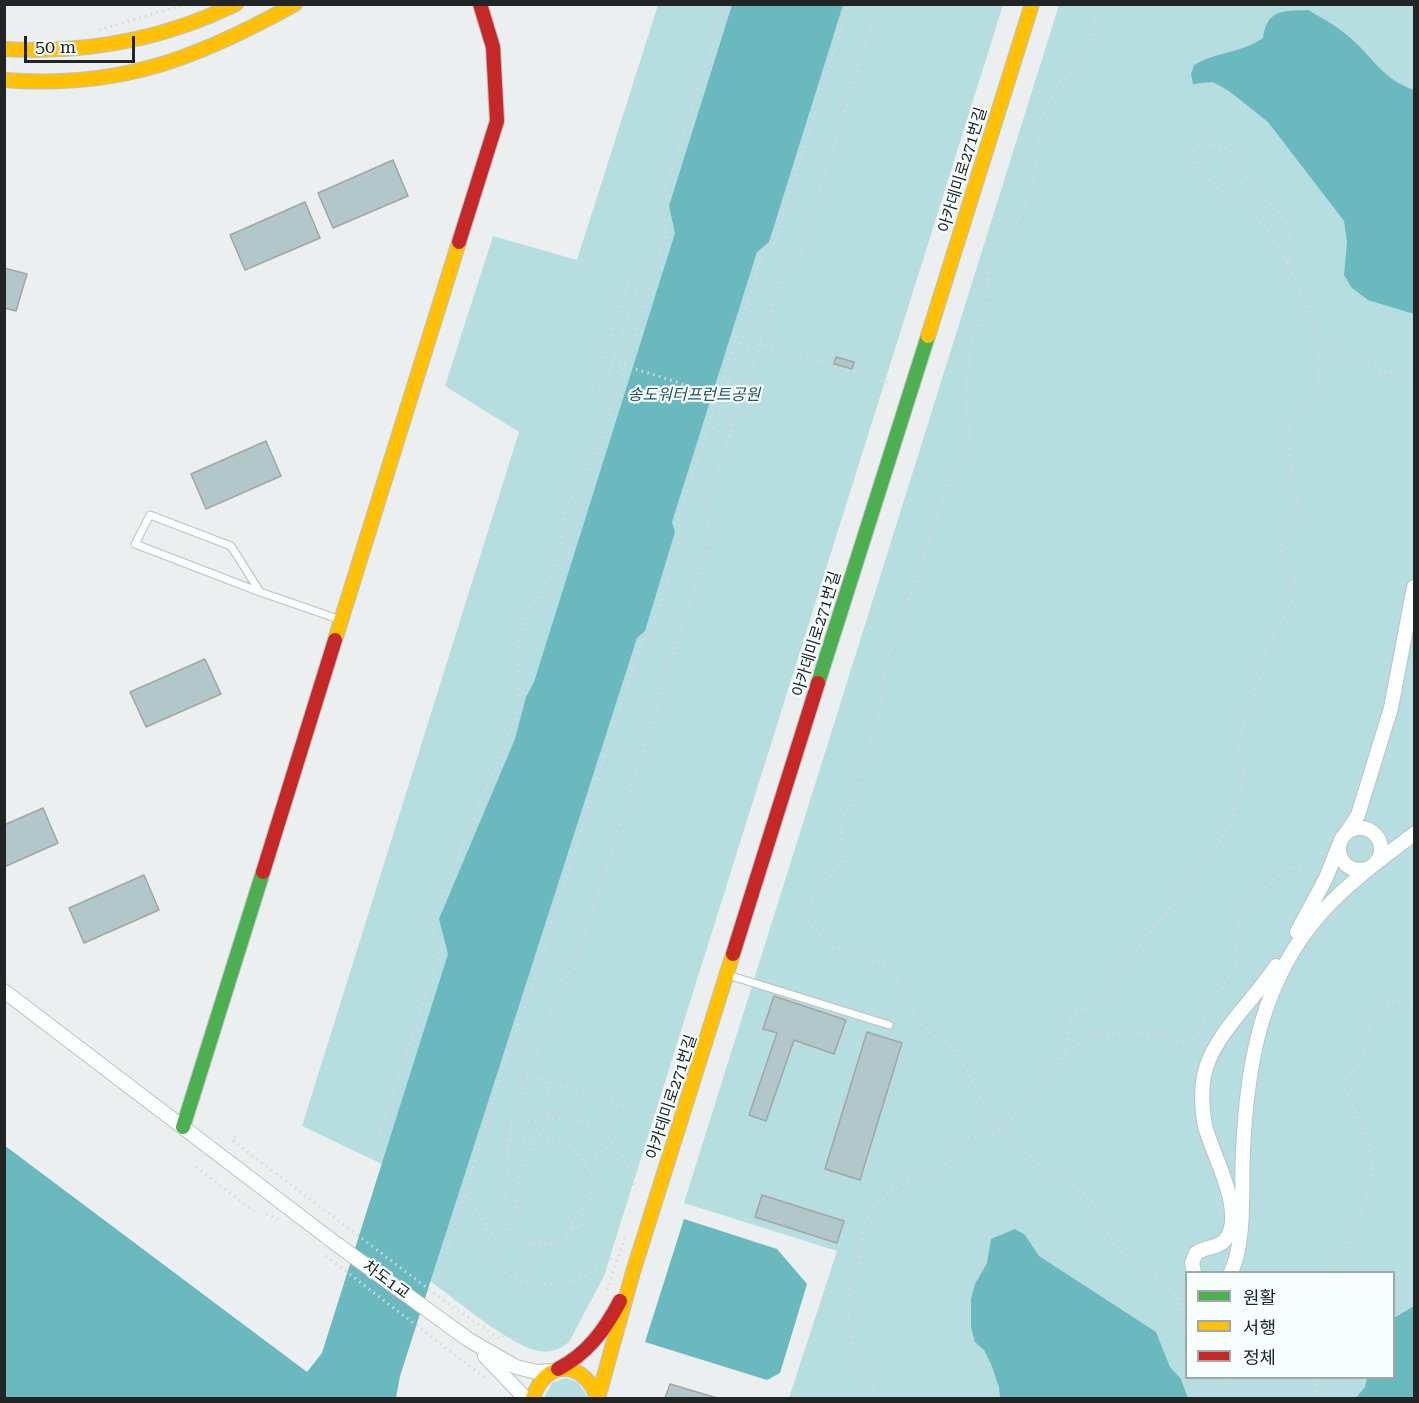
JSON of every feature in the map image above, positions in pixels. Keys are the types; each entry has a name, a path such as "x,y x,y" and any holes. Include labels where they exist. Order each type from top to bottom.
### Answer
{"street":[{"path":"4,49 81,50 121,44 159,35 201,21 236,4"},
{"path":"4,80 86,80 166,64 212,49 295,4"},
{"path":"183,1127 497,121 497,68 480,4"},
{"name":"아카데미로271번길","path":"633,1272 1032,4"},
{"path":"1194,1271 1192,1263 1196,1253 1222,1243 1229,1233 1231,1222 1226,1185 1208,1134 1202,1108 1207,1063 1219,1040 1259,990 1292,939 1326,878 1339,845 1358,815 1391,708 1414,587"},
{"path":"1358,815 1367,829 1381,842 1390,847 1403,843"},
{"path":"1347,832 1353,829 1367,829"},
{"path":"1231,1271 1238,1242 1250,1061 1266,1004 1284,967 1312,924 1334,900 1414,834"},
{"path":"1339,845 1341,859 1346,865 1360,871 1373,866 1381,856 1381,842"},
{"name":"차도1교","path":"4,992 335,1243 469,1340"},
{"path":"533,1398 538,1383 555,1370 574,1361 588,1349 611,1317 633,1272"},
{"path":"598,1398 633,1272"},
{"path":"469,1340 516,1367 537,1372 569,1368 582,1373 592,1383 598,1398"},
{"path":"469,1340 525,1398"}],"lane":[{"path":"260,592 231,546 150,515 135,544 260,592 341,620"},
{"path":"728,975 889,1025"}],"path":[{"path":"90,33 186,4"},
{"path":"372,1159 439,954 431,920 515,720 519,698 518,655 522,630 530,609 550,578 559,557 569,500 602,437 667,232 660,208 724,4"},
{"path":"440,1276 503,1066 528,999 641,642 651,634 682,533 678,521 750,291 761,258 773,247 849,4"},
{"path":"614,1256 603,1266 580,1279 557,1285 536,1285 507,1274 485,1256 476,1241 499,1209 507,1189 511,1127 563,979 574,971 711,534 705,513 784,268 800,254 878,4"},
{"path":"1097,4 1095,25 1080,68 1061,81 1039,122 1040,142 1033,180 1018,221 995,247 990,258 986,310 973,337 968,369 966,410 971,447 949,484 883,673 882,702 852,803 841,819 844,859 813,898 807,913 808,922 832,946 885,964 892,970 917,1020 929,1033 951,1047 962,1062 999,1131 1049,1173 1079,1189 1095,1203 1113,1244 1175,1294 1185,1322"},
{"path":"876,1398 875,1389 858,1362 847,1331 852,1277 860,1270 862,1260 863,1226 873,1208 891,1190 941,1169 966,1139 999,1131 1038,1094 1065,1052 1071,1017 1075,1012 1095,1006 1110,990 1118,973 1190,883 1231,824 1245,771 1237,744 1264,668 1264,654 1292,600 1294,578 1281,555 1284,536 1299,514 1287,432 1296,412 1318,391 1320,345 1288,264 1261,223 1238,201 1198,173 1192,159 1196,147 1203,143 1228,149 1251,183 1282,214 1291,240 1288,264"},
{"path":"592,390 602,394 638,288 627,285 598,373"},
{"path":"731,435 714,430 747,324 755,326 732,399 741,402"},
{"path":"760,343 889,383"},
{"path":"1320,345 1382,371 1414,377"},
{"path":"613,362 724,397"},
{"path":"1065,1052 1087,1041 1130,1030 1187,1043 1200,1034 1207,1005 1221,990 1235,968 1239,921 1257,893 1285,869 1324,867"},
{"path":"1340,1271 1345,1247 1365,1199 1372,1169 1369,1151 1343,1083 1345,1077 1357,1066 1369,1023 1380,1007 1399,1001 1414,1003"},
{"path":"503,1066 660,1118"},
{"path":"500,1240 515,1212 523,1164 540,1138 547,1119 550,1098 546,1080"},
{"path":"511,1127 547,1119 572,1119 589,1124 615,1145 624,1156 636,1190"},
{"path":"235,1137 232,1140 443,1300 501,1339 503,1336"},
{"path":"465,1194 487,1228 500,1240 514,1248 537,1242 556,1246 563,1244 571,1226 589,1202 592,1191 591,1178 584,1160 570,1146 560,1141 540,1138 516,1140 509,1137"},
{"path":"584,1160 615,1145"},
{"path":"196,1167 254,1211"},
{"path":"571,1226 578,1228 584,1224 586,1220 581,1212"},
{"path":"266,1214 285,1225"},
{"path":"529,1245 537,1252 544,1243"},
{"path":"322,1252 491,1383"},
{"path":"1229,1379 1236,1398"},
{"path":"1316,1379 1316,1398"}],"green space":[{"name":"송도워터프런트공원","path":"658,5 1003,5 604,1276 569,1342 552,1351 539,1351 514,1341 430,1281 400,1376 322,1353 382,1164 302,1126 519,432 445,386 493,236 577,260"},
{"path":"1059,5 1414,5 1414,1398 789,1398 837,1251 684,1203"},
{"path":"565,1378 578,1382 588,1398 544,1398 552,1383"}],"water":[{"path":"732,5 843,5 769,242 757,252 672,522 675,532 645,631 637,638 400,1376 396,1398 5,1398 4,1145 307,1372 322,1353 448,954 439,919 515,739 526,697 534,682 675,233 669,206"},
{"path":"1308,10 1347,35 1385,73 1414,90 1414,314 1368,300 1352,288 1344,275 1347,242 1344,221 1268,122 1229,91 1213,82 1193,84 1191,74 1194,65 1255,43 1263,38 1268,22 1278,14"},
{"path":"684,1219 777,1249 807,1284 780,1373 767,1380 645,1342"},
{"path":"1015,1229 1025,1235 1039,1256 1156,1332 1170,1367 1181,1379 1188,1398 1000,1398 999,1387 991,1364 984,1350 975,1342 971,1327 971,1299 975,1284 987,1263 991,1239"},
{"path":"1414,1306 1414,1398 1356,1398 1365,1387 1367,1379 1395,1379 1395,1317"}],"building":[{"path":"393,160 408,196 333,228 318,193"},
{"path":"305,202 320,238 245,270 230,235"},
{"path":"4,268 27,274 16,311 4,308"},
{"path":"836,357 854,362 852,369 834,364"},
{"path":"266,441 281,476 206,509 191,474"},
{"path":"205,659 221,694 146,727 130,692"},
{"path":"43,808 58,843 4,867 4,825"},
{"path":"144,875 159,910 84,943 69,908"},
{"path":"774,996 846,1020 834,1054 794,1040 766,1121 749,1115 777,1033 763,1029"},
{"path":"867,1032 902,1043 860,1180 825,1169"},
{"path":"762,1195 844,1221 837,1243 755,1217"},
{"path":"670,1384 717,1398 665,1398"}],"traffic: fast":[{"path":"818,683 928,336"},
{"path":"183,1127 263,872"}],"traffic: slow":[{"path":"4,49 64,49 123,42 180,27 236,4"},
{"path":"4,80 45,82 84,80 156,66 190,55 224,40 295,4"},
{"path":"928,336 1032,4"},
{"path":"335,640 459,242"},
{"path":"598,1398 633,1272 733,954"},
{"path":"533,1398 546,1376 565,1369 584,1376 597,1398"}],"traffic: jam":[{"path":"459,242 497,121 493,47 480,4"},
{"path":"263,872 335,640"},
{"path":"733,954 818,683"},
{"path":"558,1369 586,1349 608,1322 620,1301"}]}
